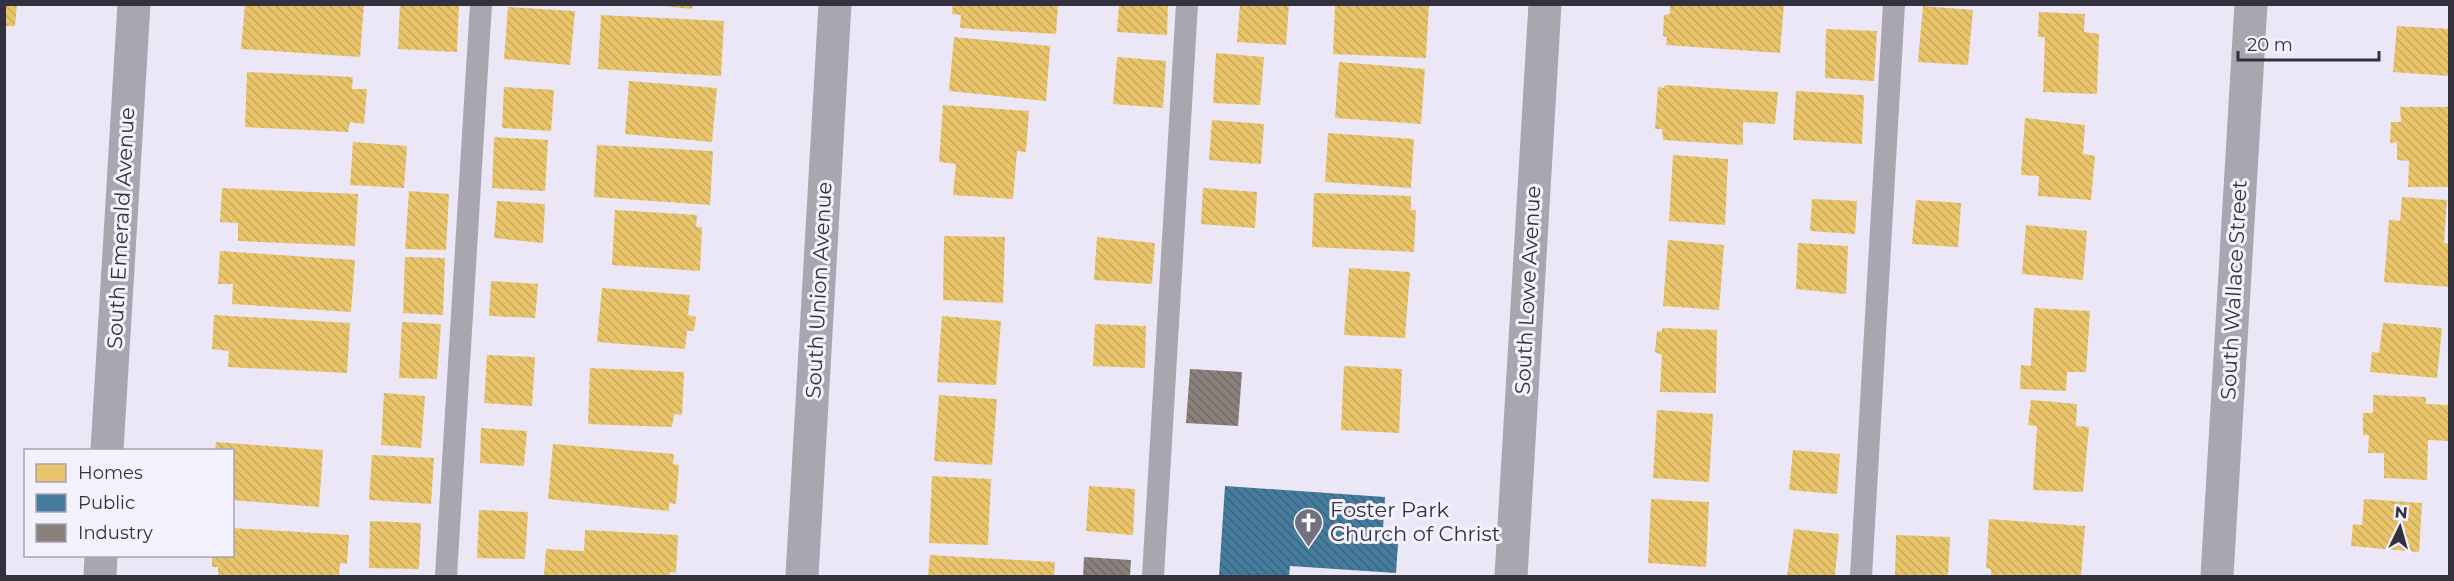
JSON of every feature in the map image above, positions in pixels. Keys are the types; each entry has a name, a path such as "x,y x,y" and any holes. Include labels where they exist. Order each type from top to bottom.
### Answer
{"street":[{"name":"South Emerald Avenue","path":"107,449 134,4"},
{"name":"South Union Avenue","path":"802,576 835,4"},
{"name":"South Lowe Avenue","path":"1511,576 1545,4"},
{"name":"South Wallace Street","path":"2217,576 2251,4"},
{"path":"100,576 101,557"}],"lane":[{"path":"446,576 481,4"},
{"path":"1153,576 1187,4"},
{"path":"1861,576 1894,4"}],"building: Homes":[{"path":"4,4 17,4 15,26 4,26"},
{"path":"245,4 364,4 360,57 241,49"},
{"path":"400,4 459,4 457,52 398,49"},
{"path":"643,4 693,4 692,9"},
{"path":"953,4 1058,4 1056,34 960,28 961,15 952,14"},
{"path":"1119,4 1168,4 1167,35 1117,32"},
{"path":"1240,4 1289,4 1286,45 1237,42"},
{"path":"1335,4 1429,4 1426,58 1333,54"},
{"path":"1670,4 1784,4 1780,53 1666,45 1667,37 1663,36 1664,15 1670,14"},
{"path":"1923,6 1973,10 1968,65 1918,62"},
{"path":"508,7 575,11 570,65 504,59"},
{"path":"2039,12 2085,14 2084,32 2099,34 2097,94 2043,92 2045,37 2038,37"},
{"path":"601,15 724,21 721,76 598,69"},
{"path":"2397,26 2450,29 2450,76 2393,72"},
{"path":"1826,29 1877,31 1874,81 1825,78"},
{"path":"954,37 1050,46 1046,101 949,91"},
{"path":"1216,53 1264,57 1260,105 1213,103"},
{"path":"1117,57 1166,61 1163,108 1113,104"},
{"path":"1339,62 1425,69 1421,124 1335,118"},
{"path":"247,72 353,77 352,89 367,89 364,124 350,122 348,132 245,127"},
{"path":"629,81 717,88 712,142 625,134"},
{"path":"1665,85 1778,92 1775,124 1743,122 1743,145 1663,140 1662,129 1655,129 1658,87 1664,88"},
{"path":"504,87 554,90 551,131 502,128"},
{"path":"1796,91 1864,95 1862,144 1793,140"},
{"path":"943,105 1029,111 1026,152 1017,151 1013,199 953,195 956,164 939,162"},
{"path":"2400,107 2450,107 2450,187 2408,187 2409,161 2397,160 2397,142 2390,143 2391,122 2401,122"},
{"path":"2025,118 2085,125 2083,154 2095,156 2091,200 2038,196 2039,176 2021,175"},
{"path":"1212,120 1264,124 1261,164 1209,160"},
{"path":"1328,133 1414,139 1411,188 1325,182"},
{"path":"494,137 548,140 545,191 492,188"},
{"path":"353,142 407,146 404,188 350,185"},
{"path":"597,145 713,151 710,205 594,197"},
{"path":"1673,155 1728,159 1725,225 1669,221"},
{"path":"222,188 358,194 355,246 238,241 238,223 220,222"},
{"path":"1203,188 1257,192 1255,228 1201,224"},
{"path":"409,191 449,194 446,250 405,249"},
{"path":"1314,193 1411,196 1411,210 1416,210 1414,252 1312,247"},
{"path":"2402,197 2447,200 2444,243 2450,244 2450,287 2384,282 2389,220 2400,221"},
{"path":"1812,199 1857,201 1855,234 1810,231"},
{"path":"1916,200 1961,203 1958,247 1912,244"},
{"path":"497,201 545,204 543,243 494,238"},
{"path":"615,210 697,215 696,227 702,227 700,271 612,265"},
{"path":"2026,225 2087,231 2083,280 2022,274"},
{"path":"944,236 1005,237 1003,303 943,300"},
{"path":"1097,237 1155,243 1152,284 1094,280"},
{"path":"1668,240 1724,245 1719,310 1663,306"},
{"path":"1798,243 1848,246 1846,294 1796,289"},
{"path":"220,251 355,260 351,312 232,304 233,284 218,284"},
{"path":"405,257 445,258 443,315 403,313"},
{"path":"1349,268 1410,272 1405,338 1344,335"},
{"path":"491,281 538,284 535,318 489,316"},
{"path":"602,288 690,295 688,315 696,317 694,331 687,331 685,349 597,342"},
{"path":"2034,308 2090,311 2086,372 2067,372 2066,391 2020,389 2021,365 2031,366"},
{"path":"214,315 350,323 347,373 228,367 229,351 212,349"},
{"path":"942,316 1001,321 996,385 937,382"},
{"path":"402,322 441,324 437,379 399,378"},
{"path":"2383,323 2442,328 2437,378 2370,372 2372,352 2379,353"},
{"path":"1095,324 1146,326 1145,368 1093,366"},
{"path":"1662,328 1717,330 1716,393 1660,392 1662,355 1655,352 1657,331 1662,332"},
{"path":"487,355 535,357 532,406 484,403"},
{"path":"1344,366 1402,369 1399,433 1341,430"},
{"path":"590,368 684,372 682,415 674,414 672,427 588,424"},
{"path":"384,393 425,396 421,448 381,445"},
{"path":"939,395 997,399 992,465 934,461"},
{"path":"2373,395 2426,397 2426,404 2450,405 2449,441 2428,440 2427,480 2384,478 2384,453 2368,453 2369,435 2363,435 2363,413 2373,413"},
{"path":"2031,400 2077,404 2076,426 2089,427 2083,492 2033,490 2037,426 2028,425"},
{"path":"1657,410 1713,414 1709,482 1653,478"},
{"path":"481,428 527,431 524,466 480,463"},
{"path":"216,442 323,450 319,507 234,500 234,449 215,449"},
{"path":"553,444 674,454 673,464 679,465 676,504 669,503 669,511 548,499"},
{"path":"1793,450 1840,454 1837,494 1789,490"},
{"path":"372,455 434,458 431,504 369,500"},
{"path":"932,476 991,479 988,545 929,543"},
{"path":"1089,486 1135,489 1133,535 1086,531"},
{"path":"1651,499 1709,502 1706,567 1648,563"},
{"path":"2364,499 2422,503 2419,552 2351,546 2353,524 2362,525"},
{"path":"479,510 528,512 525,559 477,558"},
{"path":"1989,519 2085,526 2081,576 1991,576 1991,569 1986,568"},
{"path":"370,521 421,523 419,569 369,568"},
{"path":"234,528 349,535 347,564 340,563 339,576 218,576 218,567 212,567 212,557 234,557"},
{"path":"1794,529 1839,534 1835,576 1787,576"},
{"path":"585,530 678,535 676,573 670,572 670,576 544,576 546,549 584,551"},
{"path":"1896,535 1950,537 1948,576 1895,576"},
{"path":"930,555 1055,562 1054,576 928,576"}],"building: Public":[{"name":"Foster Park Church of Christ","path":"1225,486 1385,497 1383,529 1399,530 1396,573 1290,566 1289,576 1219,576"}],"building: Industry":[{"path":"1190,369 1242,372 1238,426 1186,423"},
{"path":"1084,557 1131,560 1130,576 1083,576"}],"place":[{"name":"Foster Park Church of Christ","path":"1309,548"}]}
